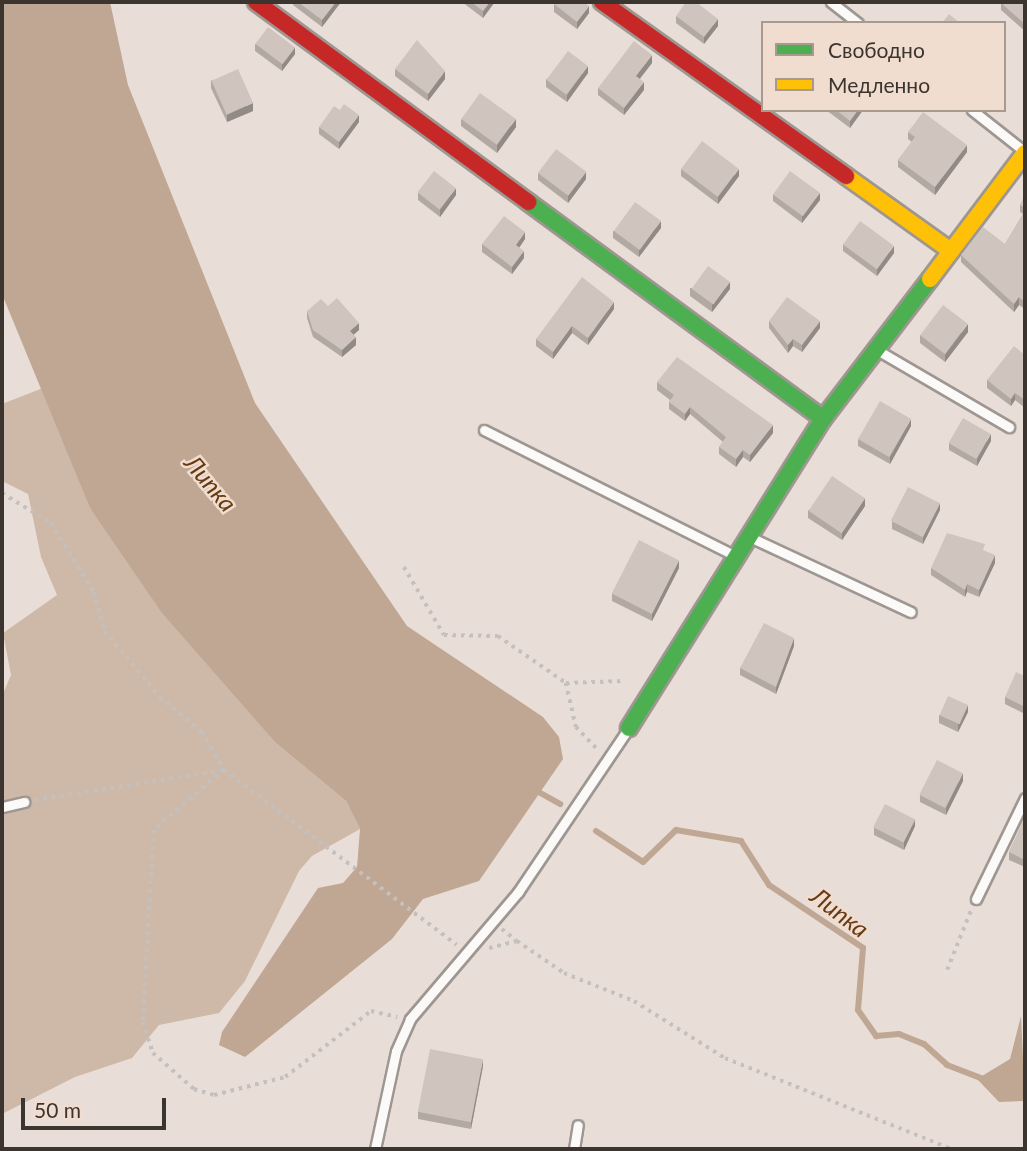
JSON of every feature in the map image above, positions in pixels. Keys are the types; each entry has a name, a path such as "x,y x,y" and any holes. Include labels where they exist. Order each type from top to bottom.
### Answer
{"street":[{"path":"256,2 823,419"},
{"path":"602,2 951,251"},
{"path":"629,728 823,419 1025,153"}],"lane":[{"path":"831,2 855,21"},
{"path":"974,112 1025,153"},
{"path":"876,349 1009,426"},
{"path":"484,430 738,557"},
{"path":"751,537 911,612"},
{"path":"375,1149 396,1051 410,1020 467,953 629,728"},
{"path":"976,899 1025,799"},
{"path":"2,807 24,802"},
{"path":"574,1149 578,1125"}],"path":[{"path":"2,493 51,523 94,593 105,631 160,697 202,732 224,770 467,953 517,941 565,972 634,1000 725,1058 951,1149"},
{"path":"404,567 444,635 498,636 566,683 623,681"},
{"path":"566,683 576,727 607,760"},
{"path":"24,802 224,770"},
{"path":"224,770 154,830 143,1022 153,1053 194,1089 214,1096 285,1077 371,1011 410,1020"},
{"path":"947,970 976,899"}],"shaded area":[{"path":"43,388 90,508 276,743 346,801 360,829 312,856 299,871 245,981 219,1013 159,1025 132,1058 75,1077 2,1114 2,696 11,675 3,633 57,595 41,557 28,494 2,481 2,404"}],"water":[{"path":"2,2 110,2 128,85 255,403 407,626 543,717 559,737 563,759 479,881 423,899 392,939 245,1057 219,1045 222,1032 318,888 343,883 357,867 360,829 346,801 276,743 162,613 90,508 2,294"},
{"path":"1021,1016 1025,1101 999,1102 977,1079 1010,1059"}],"building":[{"path":"298,2 336,2 322,20"},
{"path":"471,2 490,2 483,11"},
{"path":"584,2 589,6 577,22 554,4"},
{"path":"686,2 696,2 718,19 704,37 676,16"},
{"path":"1025,2 1025,24 1001,3"},
{"path":"949,14 958,21 944,21"},
{"path":"268,27 295,47 283,64 255,44"},
{"path":"417,40 445,71 428,94 395,69"},
{"path":"634,41 652,55 636,76 644,82 624,108 598,88"},
{"path":"568,51 588,66 566,95 546,80"},
{"path":"238,69 253,103 227,115 212,81"},
{"path":"480,93 516,119 497,145 461,119"},
{"path":"344,104 359,115 339,142 319,127 334,106 340,110"},
{"path":"839,112 857,112 850,121"},
{"path":"923,112 967,145 935,187 898,160 915,137 908,132"},
{"path":"702,141 739,169 718,197 681,169"},
{"path":"556,149 586,172 568,196 538,173"},
{"path":"434,171 456,188 439,210 417,192"},
{"path":"790,171 820,193 803,216 773,194"},
{"path":"1025,195 1025,208 1020,205"},
{"path":"635,202 661,221 640,250 614,231"},
{"path":"1025,211 1025,302 1019,297 1014,304 961,255 983,227 1005,244"},
{"path":"504,216 525,232 516,245 524,251 512,267 482,244"},
{"path":"860,221 894,246 877,269 843,244"},
{"path":"708,266 730,282 713,305 692,289"},
{"path":"582,277 614,302 588,338 572,326 553,352 536,339"},
{"path":"787,297 820,321 802,345 793,339 788,345 769,321"},
{"path":"337,298 359,323 350,331 356,337 342,350 313,330 307,311 321,299 328,306"},
{"path":"943,305 968,324 945,354 920,335"},
{"path":"1014,346 1025,355 1025,400 1015,393 1011,399 987,380"},
{"path":"677,357 773,425 750,455 743,450 736,459 719,447 726,437 690,407 685,414 669,402 674,395 657,382"},
{"path":"880,401 911,419 889,457 858,439"},
{"path":"963,418 991,434 976,459 948,443"},
{"path":"832,476 865,498 842,533 809,511"},
{"path":"908,487 940,503 923,537 891,521"},
{"path":"947,533 985,544 983,550 995,555 979,590 967,584 965,590 931,568"},
{"path":"639,540 679,560 652,614 612,593"},
{"path":"764,623 794,638 776,687 740,668"},
{"path":"1016,672 1025,676 1025,707 1005,697"},
{"path":"948,696 968,705 960,724 939,715"},
{"path":"937,760 963,773 945,808 919,795"},
{"path":"885,804 915,819 903,843 873,827"},
{"path":"1025,818 1025,860 1009,852"},
{"path":"430,1049 483,1059 471,1122 418,1112"}],"waterway":[{"name":"Липка","path":"535,790 560,804"},
{"name":"Липка","path":"596,831 643,862 676,830 741,841 769,885 863,948 858,1010 876,1036 899,1034 924,1044 947,1065 984,1079"}],"traffic: fast":[{"path":"528,202 823,419"},
{"path":"629,728 823,419 930,279"}],"traffic: slow":[{"path":"930,279 1025,153"},
{"path":"846,176 951,251"}],"traffic: jam":[{"path":"256,2 528,202"},
{"path":"602,2 846,176"}]}
